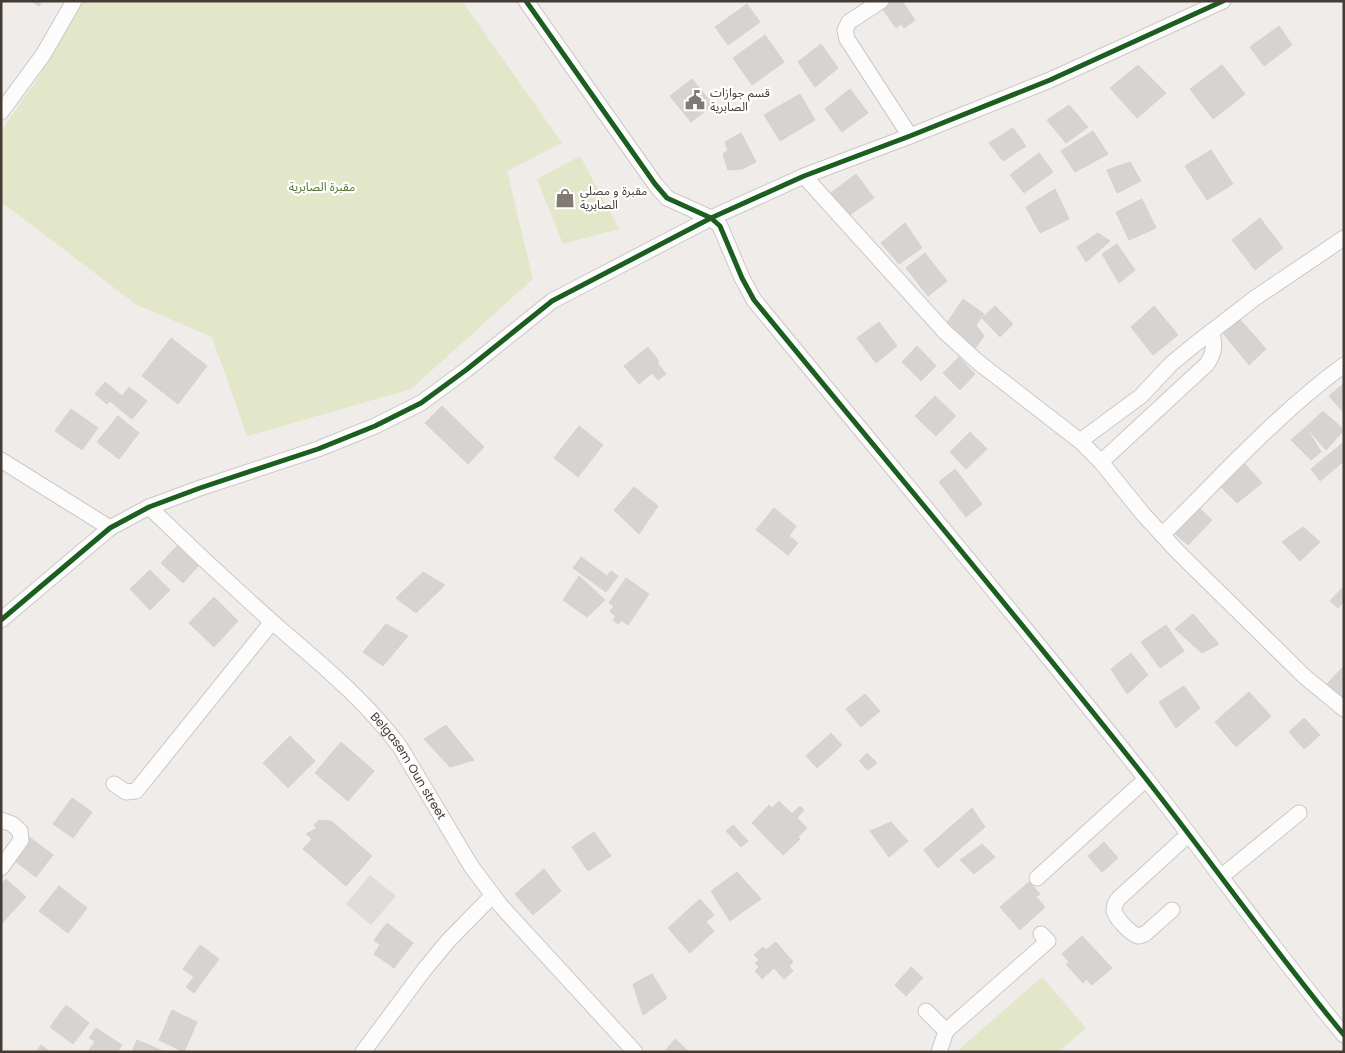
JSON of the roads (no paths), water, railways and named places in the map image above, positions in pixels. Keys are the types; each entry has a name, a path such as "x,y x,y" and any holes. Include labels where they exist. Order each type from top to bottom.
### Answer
{"street":[{"path":"1,112 43,55 74,1"},
{"path":"526,1 655,184 667,198 710,218 720,226 742,278 754,300 1146,779 1222,876 1289,967 1344,1035"},
{"path":"881,1 849,22 845,30 847,38 910,136"},
{"path":"1,620 110,528 149,507 318,449 375,426 413,406 466,370 552,301 710,218 804,176 1050,80 1223,1"},
{"path":"804,176 930,317 978,362 1080,441 1101,462 1162,535 1305,677 1344,710"},
{"path":"1080,441 1141,396 1182,354 1263,293 1344,238"},
{"path":"1101,462 1206,364 1213,354 1214,348 1211,332"},
{"path":"1162,535 1276,421 1344,365"},
{"path":"1,460 110,528"},
{"name":"Belgasem Oun street","path":"149,507 196,553 372,713 400,747 471,866 501,906 635,1052"},
{"path":"114,784 126,792 136,790 272,622"},
{"path":"1037,878 1146,779"},
{"path":"1222,876 1299,813"},
{"path":"1,820 12,824 20,831 21,840 1,868"},
{"path":"1172,910 1145,934 1138,936 1131,932 1116,915 1114,906 1118,899 1189,834"},
{"path":"363,1052 424,970 492,894"},
{"path":"939,1052 946,1031 1048,941 1042,934"},
{"path":"926,1011 946,1031"}],"place":[{"name":"قسم جوازات الصابرية","path":"695,100"},
{"name":"مقبرة و مصلى الصابرية","path":"565,198"}],"park label":[{"name":"مقبرة الصابرية","path":"322,187"}]}
